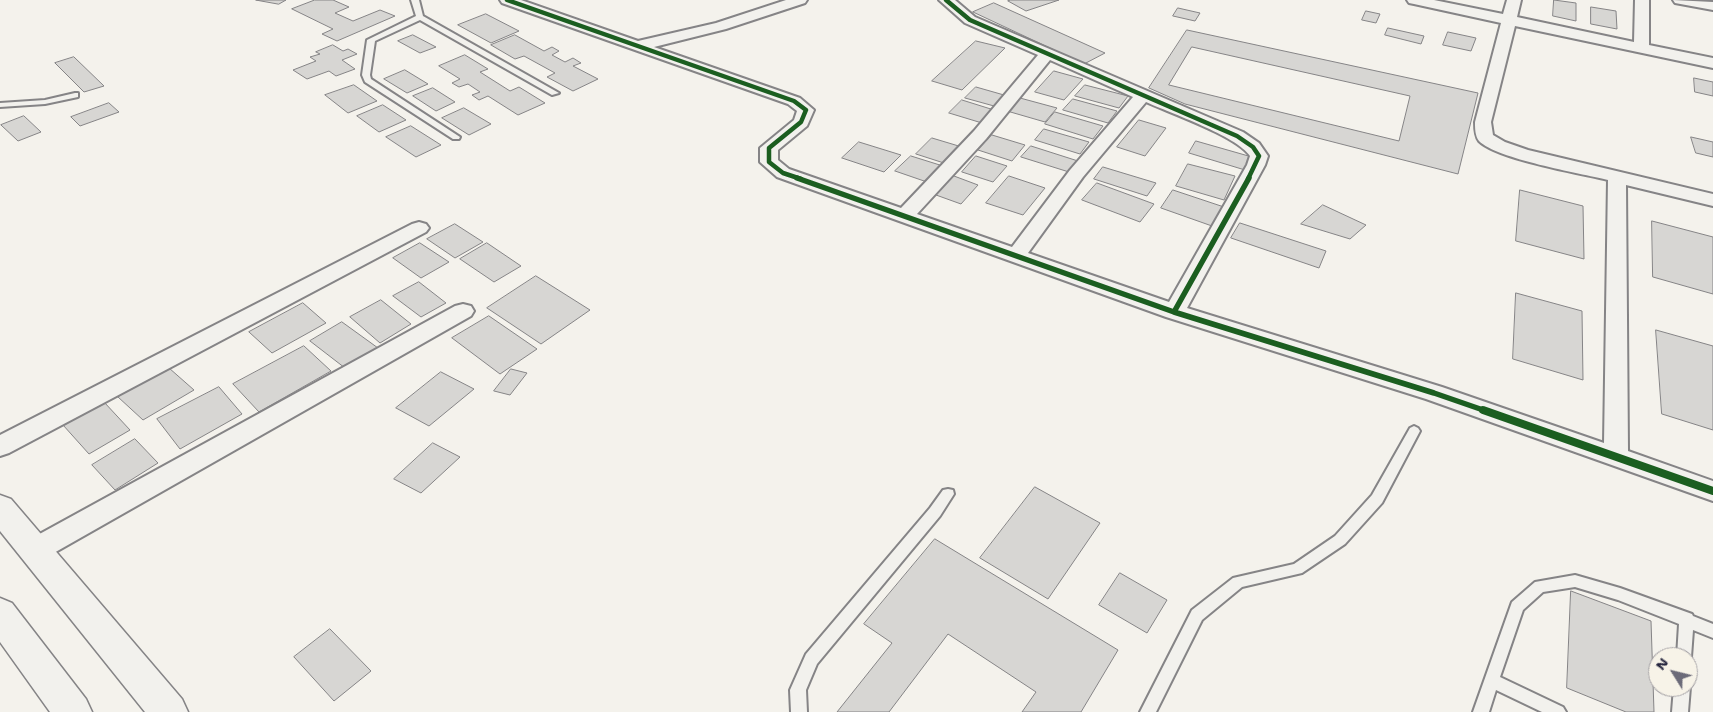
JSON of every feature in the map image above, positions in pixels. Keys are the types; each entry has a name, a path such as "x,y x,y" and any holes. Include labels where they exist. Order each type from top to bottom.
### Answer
{"main road":[{"path":"0,508 169,712"},
{"path":"0,614 73,712"}],"street":[{"path":"507,0 794,100 806,110 801,122 769,148 769,162 783,173 1174,312 1434,393 1713,491"},
{"path":"638,45 683,37 745,19 800,0"},
{"path":"946,0 970,20 1237,136 1253,147 1259,156 1256,165 1174,312"},
{"path":"1414,0 1713,63"},
{"path":"1514,0 1483,122 1485,137 1499,146 1522,154 1713,200"},
{"path":"1641,48 1642,0"},
{"path":"1680,0 1713,6"},
{"path":"904,216 980,135 1047,54"},
{"path":"1016,256 1039,221 1092,153 1143,95"},
{"path":"1616,457 1617,176"},
{"path":"0,446 419,228"},
{"path":"35,550 463,311"}],"lane":[{"path":"415,0 420,17 555,93"},
{"path":"420,17 371,40 366,75 368,80 456,137"},
{"path":"0,105 46,102 75,95"},
{"path":"1148,712 1197,615 1238,582 1297,569 1340,540 1377,499 1414,432"},
{"path":"798,712 798,690 811,659 948,494"},
{"path":"1481,712 1517,606 1540,586 1575,581 1620,594 1687,619 1713,631"},
{"path":"1685,647 1687,619"},
{"path":"1491,680 1558,712"},
{"path":"1680,712 1681,697"}],"building":[{"path":"256,0 286,0 279,4"},
{"path":"315,0 333,0 349,7 335,13 353,21 380,10 395,16 337,41 322,34 333,29 292,9"},
{"path":"1059,0 1026,11 1008,1"},
{"path":"1554,0 1576,3 1576,21 1553,16"},
{"path":"994,3 1105,53 1084,64 973,12"},
{"path":"1591,7 1616,11 1617,29 1591,24"},
{"path":"1178,8 1200,13 1195,21 1173,16"},
{"path":"1366,11 1380,14 1376,23 1362,20"},
{"path":"486,14 519,31 491,43 458,25"},
{"path":"1388,28 1424,36 1421,44 1385,35"},
{"path":"1187,30 1478,93 1458,174 1185,104 1149,88"},
{"path":"1448,32 1476,38 1471,51 1443,45"},
{"path":"413,35 436,47 420,53 398,41"},
{"path":"515,35 544,51 552,47 559,51 552,55 565,62 573,58 581,63 573,66 598,79 573,91 547,77 555,73 524,56 515,59 491,45"},
{"path":"976,41 1005,48 962,90 932,81"},
{"path":"333,45 343,51 348,49 357,54 342,60 355,69 336,76 329,71 307,79 293,70 316,61 310,57 320,54 316,52"},
{"path":"1192,47 1410,96 1399,141 1169,85"},
{"path":"465,55 488,69 480,72 510,91 519,87 545,103 518,115 488,96 479,100 472,95 480,92 468,84 459,87 452,83 460,79 439,66"},
{"path":"74,57 104,86 84,92 55,63"},
{"path":"405,70 428,84 407,93 384,79"},
{"path":"1054,71 1083,79 1064,100 1035,92"},
{"path":"1694,78 1713,82 1713,96 1695,92"},
{"path":"354,85 377,101 348,113 325,95"},
{"path":"1085,85 1128,96 1119,108 1075,96"},
{"path":"976,87 1004,95 994,106 965,98"},
{"path":"433,88 455,102 436,111 413,96"},
{"path":"1020,98 1057,108 1045,122 1007,111"},
{"path":"1073,99 1117,111 1108,123 1063,110"},
{"path":"962,100 994,110 982,123 949,113"},
{"path":"109,103 119,112 80,126 71,117"},
{"path":"383,105 406,120 379,132 357,116"},
{"path":"464,108 491,124 469,135 442,118"},
{"path":"1055,112 1103,126 1093,139 1045,124"},
{"path":"24,116 41,132 18,141 1,125"},
{"path":"1139,120 1166,128 1145,156 1117,147"},
{"path":"411,126 441,145 416,157 386,137"},
{"path":"1044,129 1089,142 1080,154 1035,140"},
{"path":"992,135 1025,145 1012,161 978,150"},
{"path":"1691,137 1713,142 1713,157 1696,153"},
{"path":"932,138 962,147 947,164 916,154"},
{"path":"1196,141 1252,157 1245,170 1189,153"},
{"path":"859,142 901,155 884,172 842,158"},
{"path":"1031,146 1078,161 1069,172 1021,157"},
{"path":"911,156 943,166 927,182 895,171"},
{"path":"976,156 1007,166 993,182 962,172"},
{"path":"1188,164 1235,176 1224,200 1176,186"},
{"path":"1103,167 1156,183 1147,196 1094,179"},
{"path":"954,176 978,185 961,204 936,195"},
{"path":"1009,176 1045,188 1023,215 986,203"},
{"path":"1097,183 1154,204 1140,222 1082,200"},
{"path":"1173,190 1224,207 1212,226 1161,208"},
{"path":"1520,190 1583,206 1584,259 1516,241"},
{"path":"1323,205 1366,225 1350,239 1301,224"},
{"path":"1652,221 1713,237 1713,294 1653,277"},
{"path":"1240,223 1326,251 1319,268 1231,238"},
{"path":"455,224 483,242 455,258 427,239"},
{"path":"420,243 449,262 421,278 393,258"},
{"path":"487,243 521,266 494,282 460,259"},
{"path":"536,276 590,310 541,344 487,308"},
{"path":"419,282 446,303 421,317 393,296"},
{"path":"1516,293 1582,311 1583,380 1513,359"},
{"path":"381,300 411,324 380,343 350,317"},
{"path":"303,303 326,323 272,353 249,332"},
{"path":"489,316 537,349 500,374 452,338"},
{"path":"342,322 378,348 345,368 310,341"},
{"path":"1656,330 1713,346 1713,430 1662,414"},
{"path":"304,346 331,371 259,412 233,384"},
{"path":"169,368 194,390 143,420 118,397"},
{"path":"511,369 527,373 510,395 494,391"},
{"path":"441,372 474,389 429,426 396,408"},
{"path":"219,387 242,414 180,449 157,419"},
{"path":"104,402 130,430 89,454 63,425"},
{"path":"135,439 158,463 115,490 92,465"},
{"path":"433,443 460,457 421,493 394,479"},
{"path":"1035,487 1100,523 1048,599 980,558"},
{"path":"935,539 1118,650 1081,712 1022,712 1036,692 948,634 889,712 837,712 892,643 864,624"},
{"path":"1120,573 1167,600 1147,633 1099,605"},
{"path":"1571,591 1651,621 1652,647 1648,647 1648,697 1654,697 1654,712 1626,712 1567,688"},
{"path":"330,629 371,671 334,701 294,657"}],"cycle path":[{"path":"507,0 794,101 806,110 801,122 769,148 769,162 783,173 1174,312 1434,393 1713,491"},
{"path":"946,0 970,20 1237,136 1253,147 1259,156 1256,165 1174,312"}]}
